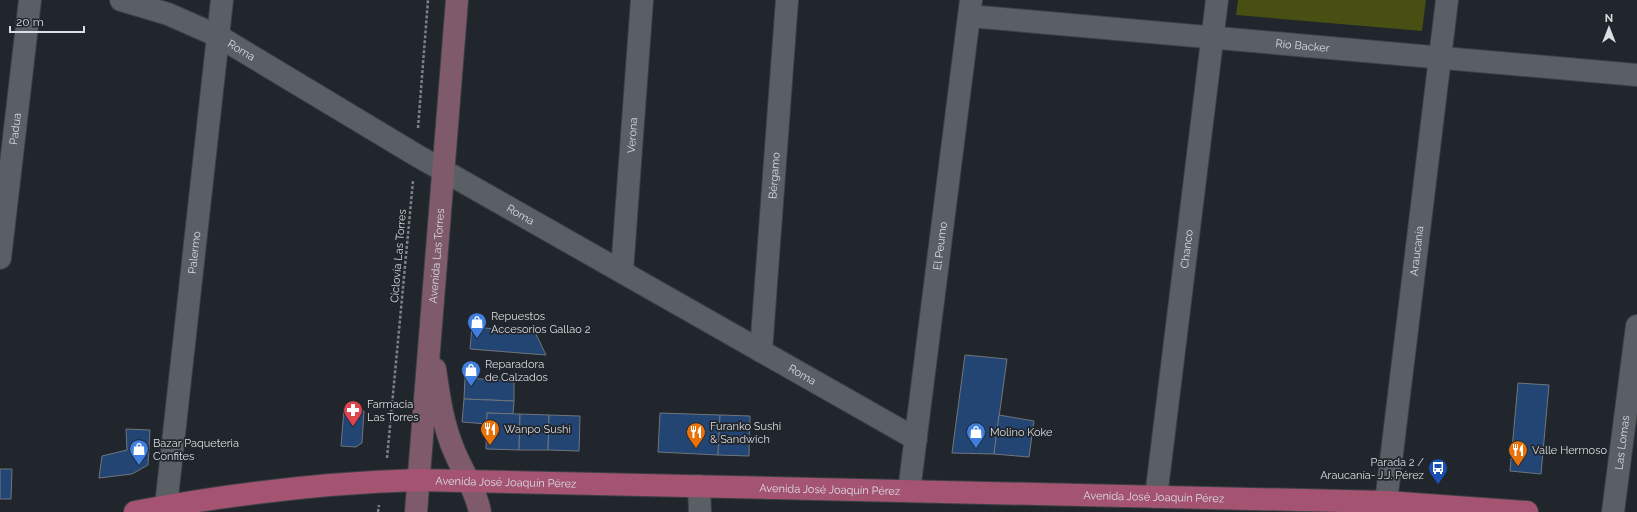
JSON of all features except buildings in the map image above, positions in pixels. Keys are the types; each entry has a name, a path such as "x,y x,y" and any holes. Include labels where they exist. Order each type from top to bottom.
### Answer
{"main road":[{"name":"Avenida Las Torres","path":"416,512 429,334 457,0"},
{"path":"429,334 444,420 453,447 474,493 480,512"},
{"name":"Avenida José Joaquín Pérez","path":"135,512 236,495 318,486 418,480 1156,497 1277,506 1386,502 1527,512"}],"street":[{"name":"Padua","path":"0,258 30,0"},
{"name":"Roma","path":"121,0 168,14 218,36 416,155 916,439"},
{"name":"Palermo","path":"166,506 222,0"},
{"name":"Verona","path":"622,271 642,0"},
{"name":"Bérgamo","path":"761,351 787,0"},
{"name":"Chanco","path":"1156,497 1217,0"},
{"name":"Araucanía","path":"1386,502 1447,0"},
{"name":"Río Backer","path":"970,8 1213,37 1637,75"},
{"name":"El Peumo","path":"909,491 970,8"},
{"name":"Las Lomas","path":"1613,512 1637,326"},
{"path":"699,486 700,512"}],"path":[{"name":"Ciclovía Las Torres","path":"378,512 388,452 416,155 428,0"}],"green space":[{"path":"1238,0 1426,0 1422,31 1236,15"}],"place":[{"name":"Repuestos Accesorios Gallao 2","path":"477,339"},
{"name":"Reparadora de Calzados","path":"471,387"},
{"name":"Farmacia Las Torres","path":"353,427"},
{"name":"Wanpo Sushi","path":"490,446"},
{"name":"Furanko Sushi & Sandwich","path":"696,449"},
{"name":"Molino Koke","path":"976,449"},
{"name":"Bazar Paqueteria Confites","path":"139,466"},
{"name":"Valle Hermoso","path":"1518,467"},
{"name":"Parada 2 / Araucanía- J.J. Pérez","path":"1438,485"}]}
